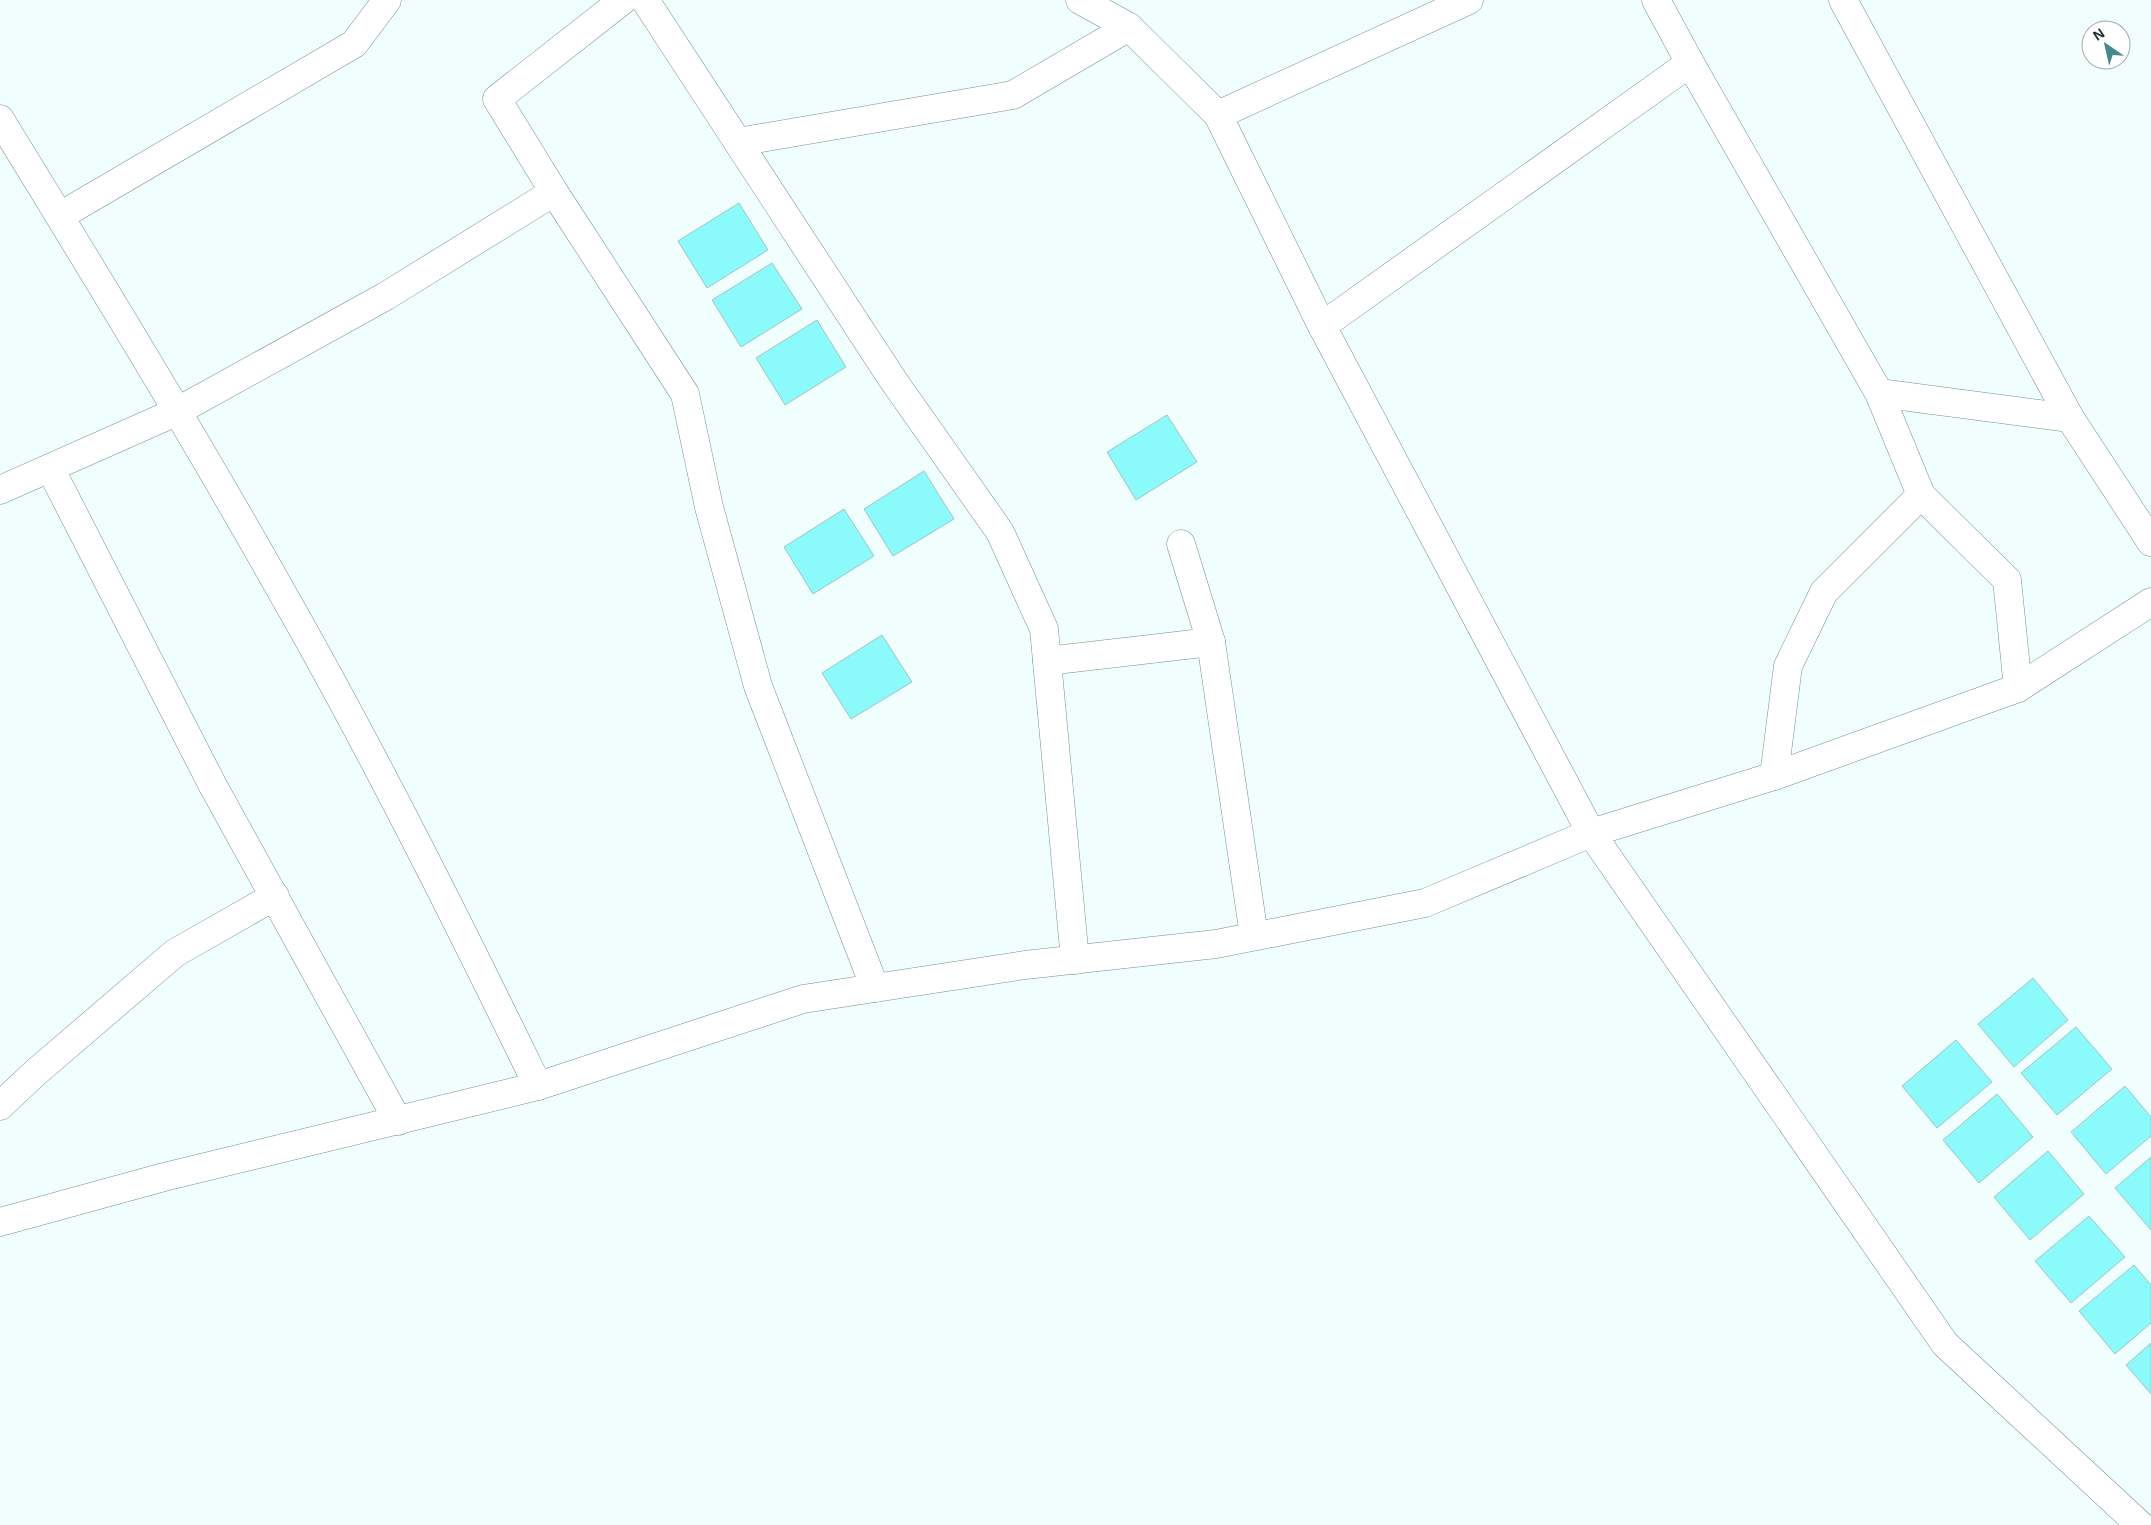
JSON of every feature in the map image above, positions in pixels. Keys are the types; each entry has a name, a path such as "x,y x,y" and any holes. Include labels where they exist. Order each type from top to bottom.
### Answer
{"street":[{"path":"624,0 497,99 554,192 685,394 708,507 758,686 875,988"},
{"path":"645,0 893,380 1000,532 1044,629 1075,960"},
{"path":"1080,0 1129,27 1218,115 1322,326 1591,833 1944,1344 2140,1525"},
{"path":"1656,0 1878,393 1921,495 2007,580 2018,688"},
{"path":"1843,0 2070,418 2151,542"},
{"path":"60,216 354,44 381,2"},
{"path":"1218,115 1457,3"},
{"path":"738,142 1013,95 1129,27"},
{"path":"1322,326 1690,63"},
{"path":"0,119 60,216 280,588 444,893 538,1086"},
{"path":"0,490 176,412 386,296 554,192"},
{"path":"1878,393 2070,418"},
{"path":"50,468 212,784 398,1121"},
{"path":"1774,776 1788,666 1824,592 1921,495"},
{"path":"1181,544 1211,642 1254,936"},
{"path":"0,1222 164,1177 538,1086 803,999 1025,965 1216,944 1425,903 1591,833 1774,776 2018,688 2151,602"},
{"path":"1047,661 1211,642"},
{"path":"0,1106 35,1073 175,953 274,896"}],"building":[{"path":"739,203 768,250 707,288 678,241"},
{"path":"772,263 802,309 741,347 712,300"},
{"path":"817,320 846,367 785,405 756,358"},
{"path":"1167,415 1197,462 1136,500 1107,452"},
{"path":"924,471 954,519 893,556 864,509"},
{"path":"844,509 874,556 813,594 784,547"},
{"path":"882,635 912,682 851,719 822,673"},
{"path":"2033,978 2068,1020 2014,1067 1978,1024"},
{"path":"2076,1027 2112,1069 2057,1115 2021,1073"},
{"path":"1956,1040 1992,1082 1937,1128 1902,1086"},
{"path":"2125,1086 2151,1117 2151,1136 2106,1174 2071,1132"},
{"path":"1997,1094 2033,1137 1979,1183 1943,1140"},
{"path":"2048,1151 2084,1194 2030,1240 1994,1197"},
{"path":"2151,1157 2151,1230 2115,1188"},
{"path":"2089,1216 2125,1257 2071,1303 2035,1261"},
{"path":"2134,1265 2151,1285 2151,1323 2115,1354 2079,1311"},
{"path":"2151,1343 2151,1394 2126,1365"}]}
